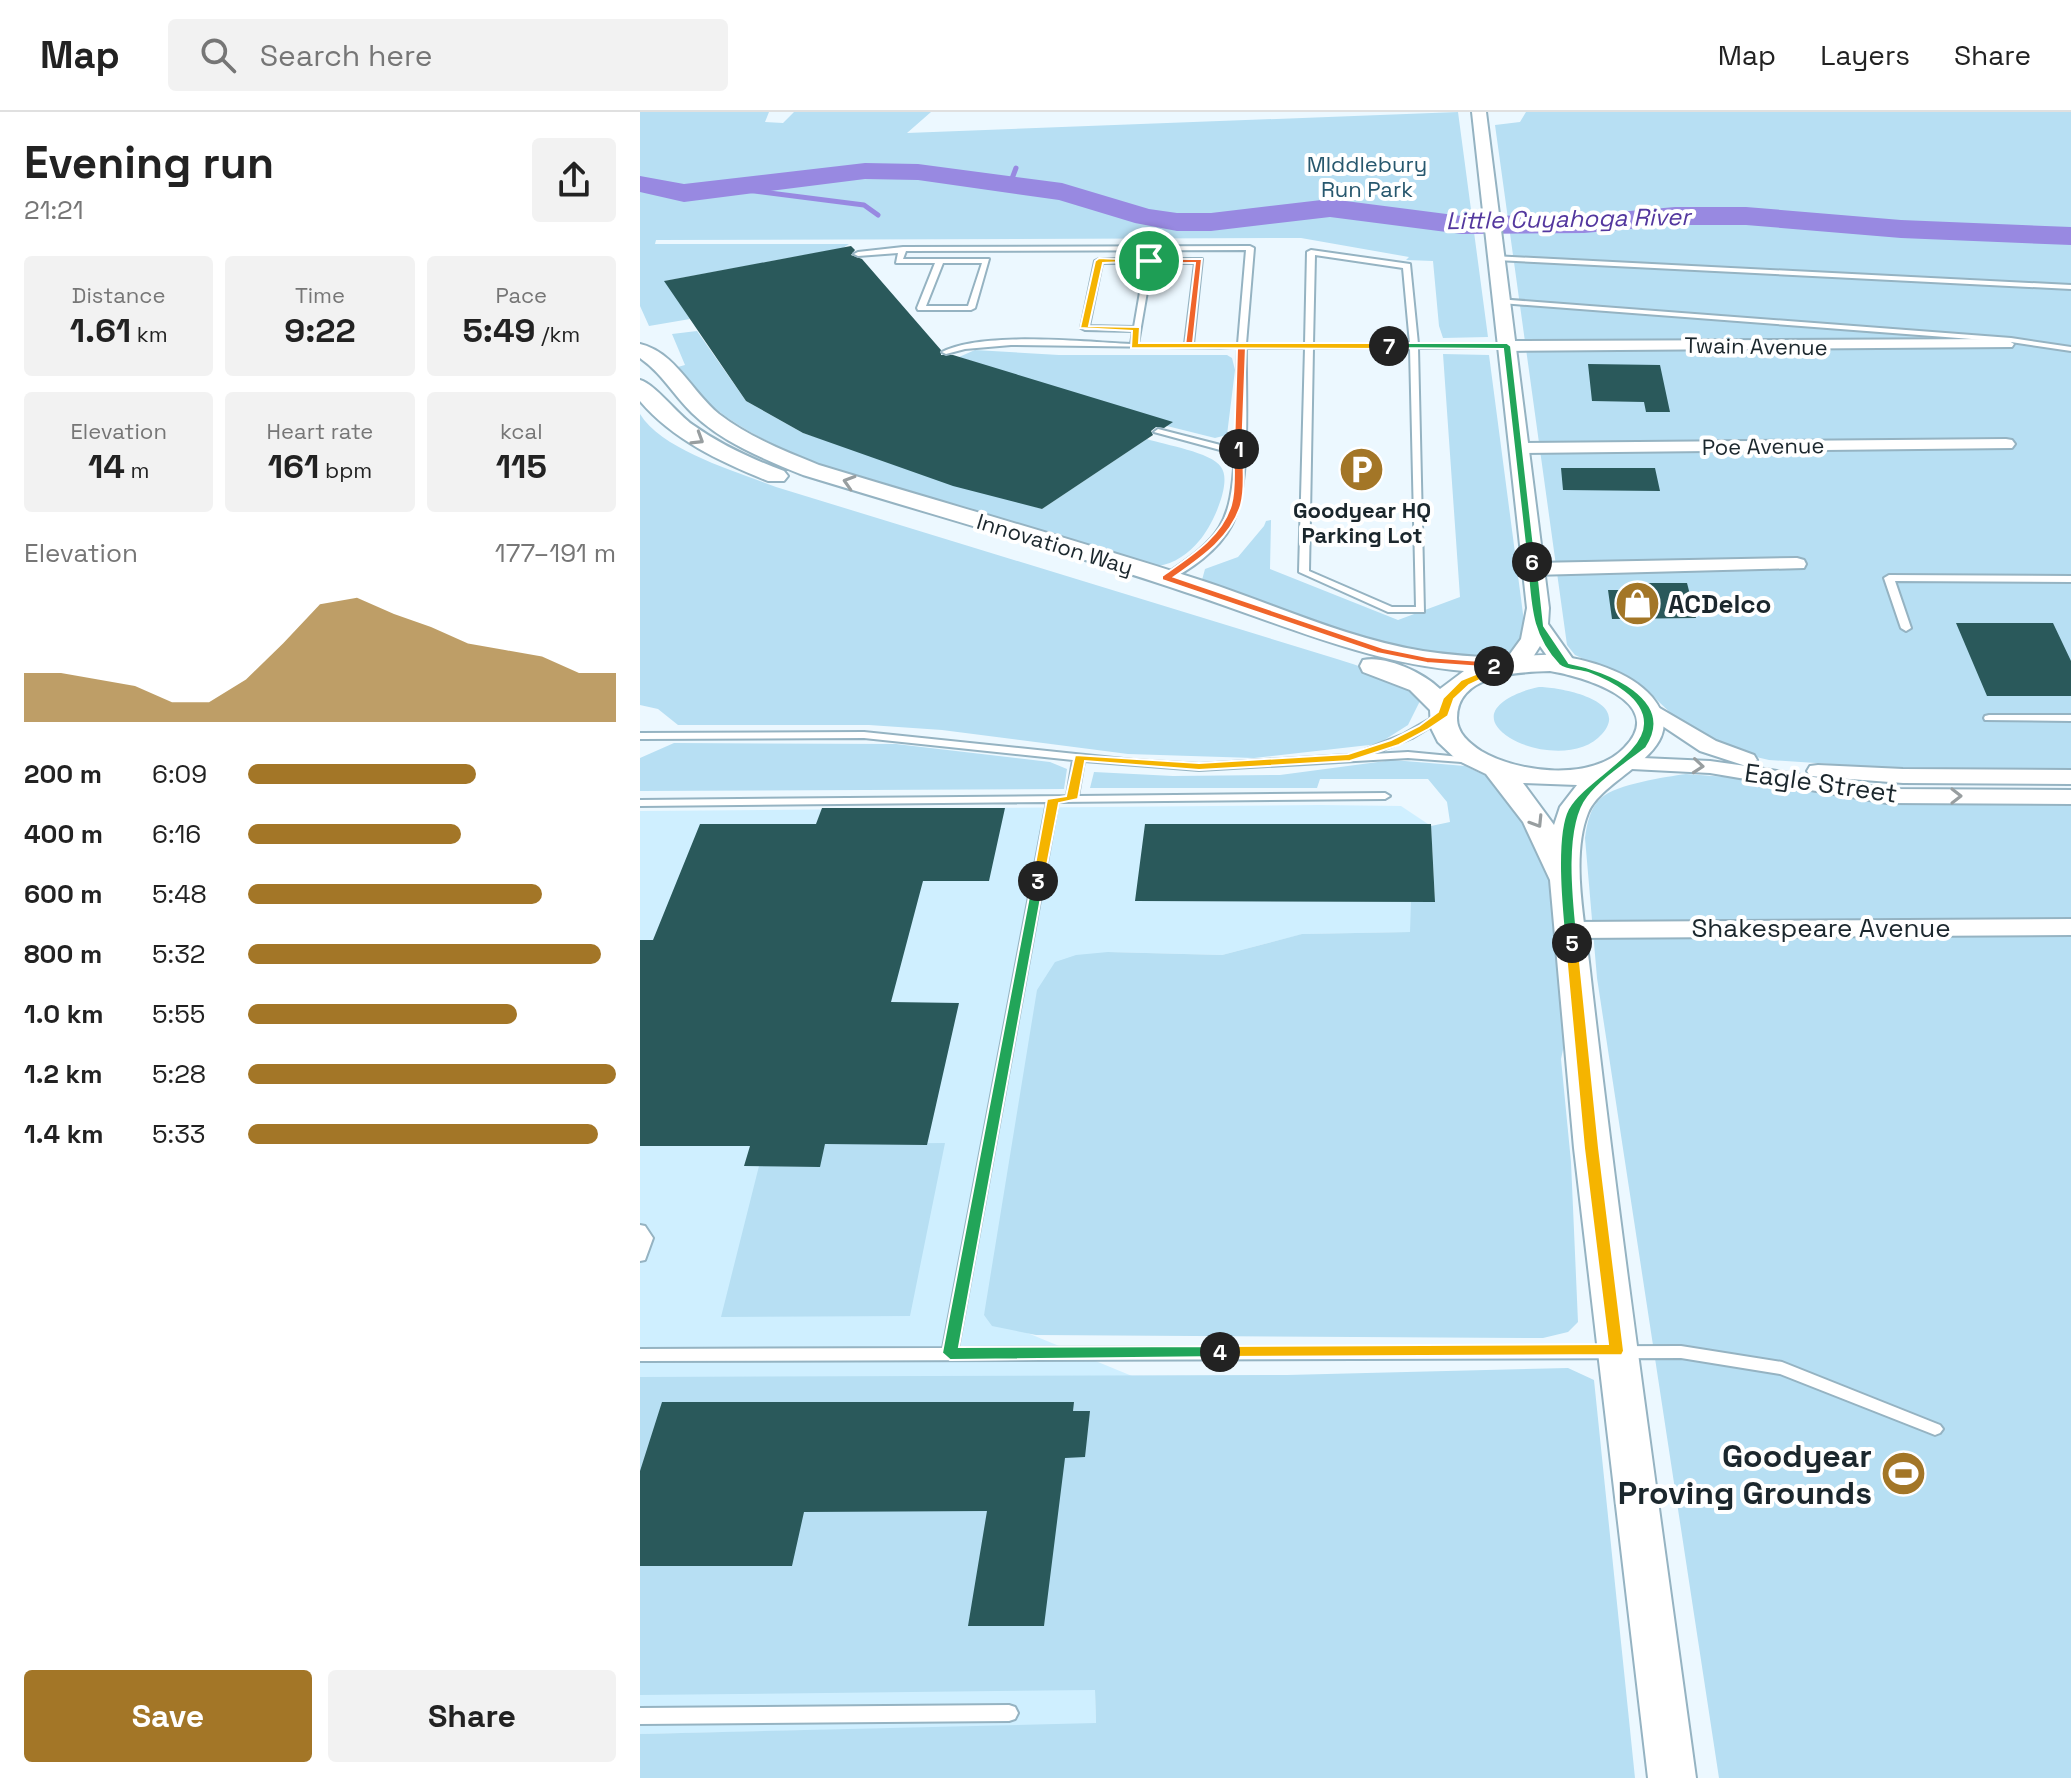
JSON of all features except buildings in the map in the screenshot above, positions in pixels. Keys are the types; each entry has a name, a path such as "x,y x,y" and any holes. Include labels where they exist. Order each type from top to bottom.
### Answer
{"main road":[{"name":"Innovation Way","path":"640,350 655,356 712,419 788,461 1166,578 1381,651 1427,660 1509,666"},
{"name":"Innovation Way","path":"640,387 651,402 686,431 730,458 763,472 1370,665 1420,684 1444,711"},
{"path":"1618,764 1589,774 1559,778 1527,776 1490,766 1458,747 1450,737 1444,711 1448,698 1465,682 1509,666 1565,665 1613,679 1631,691 1644,705 1649,722 1647,738 1635,753 1585,793 1572,813 1565,883 1616,1351 1672,1778"},
{"path":"1490,766 1537,820 1565,883"}],"street":[{"path":"1479,112 1520,448 1538,626 1530,646 1509,666"},
{"name":"Twain Avenue","path":"1507,346 1877,347 2006,344"},
{"name":"Poe Avenue","path":"1520,448 2006,444"},
{"path":"1533,569 1797,564"},
{"path":"1538,626 1565,665"},
{"name":"Eagle Street","path":"1644,705 1717,751 1776,767 1903,776 2071,777"},
{"name":"Eagle Street","path":"1618,764 1710,767 1887,796 2071,797"},
{"name":"Shakespeare Avenue","path":"1571,930 2071,927"}],"lane":[{"path":"1494,238 2071,287"},
{"path":"858,254 902,250 1250,248 1242,346 1237,503 1227,527 1199,555 1166,578"},
{"path":"902,250 899,261 940,261 986,261 971,308 921,308 940,261"},
{"path":"1311,252 1407,266 1414,346 1421,610 1391,610 1304,572 1307,346 1311,252"},
{"path":"1137,329 1085,328 1099,261 1199,261 1189,346"},
{"path":"1134,346 1149,261"},
{"path":"1501,301 1996,338 2071,349"},
{"path":"946,352 959,347 989,344 1507,346"},
{"path":"1158,432 1239,452"},
{"path":"1906,628 1889,578 2071,579"},
{"path":"1350,758 1395,742 1444,711"},
{"path":"1989,718 2071,718"},
{"path":"640,736 864,735 1199,767 1430,756 1490,766"},
{"path":"1072,799 1079,757"},
{"path":"640,803 1385,796"},
{"path":"950,1353 1053,799"},
{"path":"640,1230 646,1238 640,1256"},
{"path":"640,1355 1681,1352 1782,1368 1935,1429"},
{"path":"640,1716 1009,1713"}],"shaded area":[{"path":"1401,806 1431,826 1435,902 1410,932 1303,934 1222,955 1108,952 984,1315 1132,1376 1095,1690 1096,1724 640,1734 640,811"}],"green space":[{"name":"MIddlebury Run Park","path":"640,112 769,112 765,122 783,123 794,112 931,112 907,133 1458,112 1488,337 1443,338 1439,326 1433,261 1406,260 1409,257 1301,238 656,240 655,244 849,244 843,248 665,281 690,319 649,326 640,306"},
{"path":"1526,112 2071,112 2071,769 1908,769 1769,760 1722,749 1692,733 1642,686 1575,655 1567,645 1495,125 1520,122"},
{"path":"697,331 746,401 803,433 1042,509 1147,439 1198,453 1216,462 1224,474 1219,505 1204,535 1186,554 1158,566 836,470 764,439 730,420 700,396 674,368 685,365 672,334"},
{"path":"975,350 1059,355 1227,355 1232,358 1235,370 1227,435 1215,438 1167,426 959,357"},
{"path":"1443,354 1489,355 1525,629 1523,642 1498,656 1476,658 1393,650 1202,580 1205,569 1238,557 1266,521 1271,520 1270,569 1398,620 1460,597"},
{"path":"640,414 665,439 721,467 776,487 1348,662 1392,680 1420,701 1408,725 1378,744 1254,758 1128,754 942,730 869,725 678,725 658,709 640,705"},
{"path":"1539,687 1576,693 1601,704 1608,712 1609,722 1602,734 1583,747 1558,751 1532,747 1510,738 1499,729 1494,720 1495,712 1508,698"},
{"path":"674,743 896,744 1050,762 1067,769 1064,789 640,791 640,758"},
{"path":"1393,760 1465,766 1489,777 1545,845 1569,1021 1561,1059 1571,1162 1578,1322 1568,1332 1543,1338 1036,1335 992,1326 984,1315 1037,990 1055,962 1076,955 1108,952 1222,955 1302,934 1410,932 1411,902 1435,901 1431,826 1450,822 1447,802 1428,779 1320,779 1317,788 1090,788 1094,772 1173,776 1280,775"},
{"path":"1686,774 2071,803 2071,1778 1719,1778 1597,978 1585,838 1592,811 1608,793 1642,782"},
{"path":"945,1143 910,1316 721,1317 759,1166 819,1167 825,1144"},
{"path":"1568,1368 1594,1380 1635,1778 640,1778 640,1734 1096,1723 1095,1690 640,1695 640,1377 1287,1375"}],"waterway":[{"path":"1010,184 1016,168"},
{"name":"Little Cuyahoga River","path":"640,184 684,193 865,171 918,172 1062,192 1145,217 1177,222 1211,222 1330,208 1462,225 1584,224 1675,216 1746,216 1901,229 2071,236"},
{"path":"738,189 864,205 878,215"}],"place":[{"name":"Goodyear HQ Parking Lot","path":"1362,469"},
{"name":"ACDelco","path":"1637,604"},
{"name":"Goodyear Proving Grounds","path":"1903,1474"}],"route":[{"path":"1149,261 1099,261 1085,328 1137,329 1134,346 1242,346 1307,346 1507,346 1538,626 1565,665 1591,670 1623,685 1644,705 1649,722 1647,738 1642,746 1578,801 1569,825 1565,883 1616,1351 950,1353 1053,799 1072,799 1079,757 1199,767 1350,758 1423,728 1444,714 1448,698 1465,682 1505,666 1427,660 1381,651 1166,578 1199,555 1227,527 1237,503 1242,346 1189,346 1199,261 1149,261"}]}
